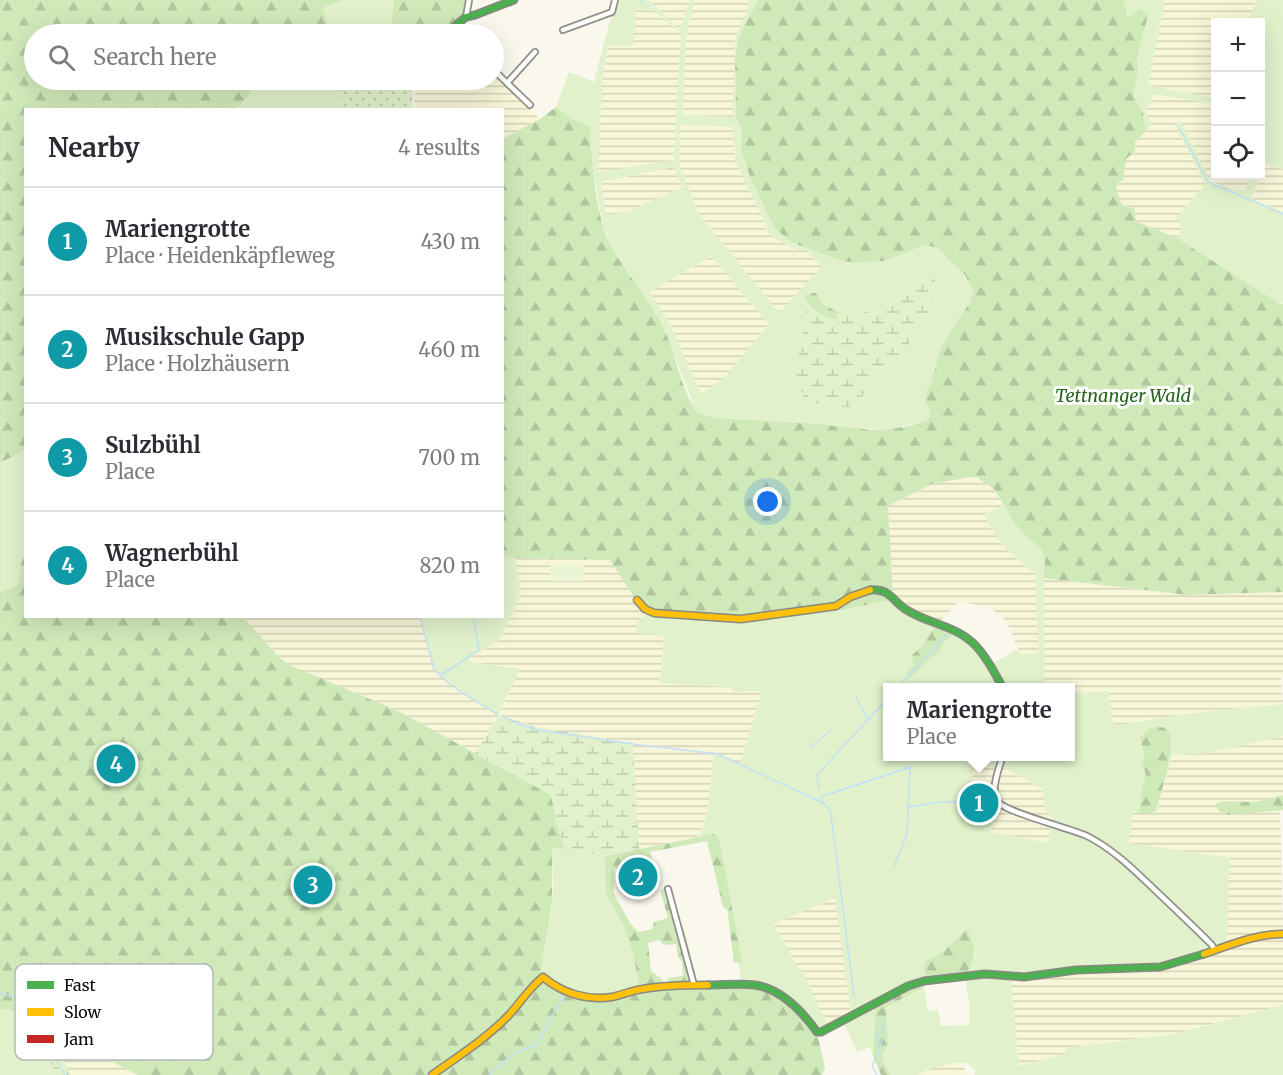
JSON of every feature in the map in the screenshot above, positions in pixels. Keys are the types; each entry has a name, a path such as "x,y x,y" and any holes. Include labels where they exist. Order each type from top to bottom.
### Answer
{"street":[{"path":"466,17 469,0"},
{"path":"457,24 466,17 514,0"},
{"path":"563,30 612,12 615,0"},
{"path":"507,83 535,52"},
{"path":"504,80 530,105"},
{"path":"637,600 645,609 654,613 741,619 836,606 846,599 879,590 912,613 969,639 1000,683"},
{"path":"1001,761 995,788 996,799 1001,805 1071,830 1099,843 1127,863 1214,949"},
{"path":"668,889 694,985"},
{"path":"432,1075 487,1035 526,995 535,982 543,977 557,987 595,998 612,997 646,988 694,985 758,986 776,993 791,1003 817,1032 821,1032 908,986 924,981 985,974 1024,976 1076,970 1160,967 1258,936 1283,934"}],"shaded area":[{"path":"649,0 690,0 680,30"},
{"path":"694,0 750,0 735,38 734,117 682,115 686,36"},
{"path":"1165,0 1257,0 1250,18 1211,18 1211,97 1147,85"},
{"path":"636,9 655,11 681,33 674,160 597,173 603,67 608,45"},
{"path":"504,85 540,119 504,138 504,108 414,108 415,90 504,90"},
{"path":"1154,94 1211,103 1211,180 1250,180 1246,190 1240,191 1211,182 1175,124 1206,184 1176,218 1181,225 1181,234 1177,238 1136,221 1134,208 1122,205 1115,190 1134,142 1152,123 1146,111"},
{"path":"679,124 733,127 735,160 766,225 765,228 771,236 797,250 804,248 822,266 779,314 699,214 680,168"},
{"path":"1265,162 1283,169 1283,212 1252,199 1259,180 1265,180"},
{"path":"673,167 683,187 629,211 606,216 601,182"},
{"path":"711,255 769,324 724,378 701,394 670,324 649,292"},
{"path":"975,476 993,489 1005,505 985,514 1000,542 1035,573 1039,653 1021,656 1003,617 990,608 958,601 939,623 908,609 893,597 888,506 932,484"},
{"path":"515,558 610,560 641,607 649,614 642,617 636,628 664,636 660,683 730,687 734,692 762,691 740,765 714,753 708,809 700,836 639,849 633,743 536,727 499,715 520,669 470,662 469,658 499,640 514,611 519,599 520,586"},
{"path":"1043,578 1187,595 1283,592 1283,677 1281,678 1283,704 1185,714 1114,726 1108,691 1075,694 1075,683 1045,683"},
{"path":"244,618 420,618 432,662 440,675 498,716 475,753 400,712 291,666 281,659"},
{"path":"1283,736 1283,795 1268,800 1249,802 1223,801 1229,815 1280,810 1283,929 1226,943 1227,911 1129,843 1133,812 1156,814 1172,755 1208,753"},
{"path":"975,761 996,769 998,765 1042,789 1046,812 1052,818 1048,843 990,832 967,810"},
{"path":"836,898 851,1015 828,1027 808,983 773,924"},
{"path":"1283,936 1283,1005 1175,1034 1066,1048 1065,1054 1019,1066 1011,978 1152,969 1261,937"},
{"path":"63,1060 109,1060 138,1075 71,1075"},
{"path":"962,1061 967,1075 916,1075 930,1069"}],"green space":[{"path":"0,0 343,0 323,8 327,24 24,24 24,90 251,90 248,97 237,108 24,108 24,451 0,463"},
{"path":"343,0 394,0 391,24 327,24 323,8"},
{"path":"394,0 468,0 465,17 456,24 391,24"},
{"path":"616,0 649,0 680,30 690,0 694,0 686,36 682,115 733,117 735,38 750,0 759,0 739,36 735,56 736,117 742,131 741,148 791,242 838,260 856,263 884,261 925,245 938,248 965,275 973,290 970,303 941,347 931,383 926,392 925,401 930,410 930,416 925,421 891,429 855,429 715,418 698,413 656,313 611,247 602,221 593,171 590,127 572,119 556,107 569,72 594,82","holes":["636,9 655,11 681,33 674,160 598,172 603,67 608,46 633,46","679,125 733,127 735,160 766,225 765,228 771,236 797,250 804,249 822,266 779,313 699,214 680,168","673,167 683,187 629,211 606,216 601,182","711,256 769,324 724,378 701,394 670,324 650,292"]},
{"name":"Tettnanger Wald","path":"759,0 1125,0 1127,18 1141,9 1148,16 1137,58 1138,70 1134,93 1143,112 1146,131 1135,142 1135,151 1126,159 1123,180 1118,182 1116,190 1122,205 1134,208 1136,221 1177,238 1283,304 1283,592 1187,595 1043,578 1045,561 1041,549 1017,526 994,489 975,476 932,484 888,506 893,597 891,600 843,610 825,609 729,617 649,614 641,608 610,560 504,556 504,138 540,119 556,107 572,119 590,127 595,189 606,235 618,258 658,318 668,339 687,394 698,413 715,418 871,430 909,426 930,417 930,410 925,401 926,392 931,383 941,347 970,303 973,290 965,275 938,248 925,245 884,261 856,263 838,260 791,242 775,228 750,177 741,148 742,131 736,117 735,56 739,36"},
{"path":"1165,0 1148,85 1211,97 1211,103 1154,94 1146,111 1152,123 1146,131 1143,112 1134,93 1138,70 1137,58 1148,16 1127,19 1124,1"},
{"path":"1256,0 1283,0 1283,169 1265,162 1265,18 1249,18"},
{"path":"249,90 346,90 340,93 341,108 238,108 247,100"},
{"path":"345,90 413,90 412,108 341,108 339,93"},
{"path":"1181,122 1211,182 1240,191 1246,189 1249,180 1258,180 1252,199 1283,212 1283,303 1177,238 1181,228 1176,218 1205,184 1175,124"},
{"path":"936,275 931,308 902,356 886,361 867,392 849,407 804,403 803,393 795,385 808,303 824,316 837,319 838,312 851,315 871,311"},
{"path":"810,293 816,293 822,304 838,312 837,319 822,315 810,306 804,298"},
{"path":"24,451 24,558 21,563 18,585 0,592 0,463"},
{"path":"1005,505 1017,525 1041,549 1045,561 1043,578 1045,683 883,683 883,761 975,761 967,810 994,820 991,832 1048,843 1051,825 1088,839 1126,864 1210,946 1208,950 1165,965 1022,976 979,975 1011,978 1019,1066 1065,1054 1066,1048 1175,1034 1283,1005 1283,1075 975,1075 975,1069 964,1062 963,1064 962,1061 916,1075 891,1075 882,1060 888,1044 886,1007 924,987 928,1011 938,1009 941,1026 969,1025 969,1002 965,977 975,955 967,930 944,951 926,961 926,978 851,1015 835,898 773,924 808,983 828,1027 817,1032 741,984 737,949 711,836 700,836 708,809 714,753 740,764 762,691 734,692 730,687 660,683 664,636 636,633 638,624 649,614 729,617 823,607 843,610 891,600 936,625 924,644 912,655 920,669 930,657 939,653 944,642 956,633 971,640 990,665 1018,649 1021,655 1039,653 1035,573 999,540 985,514"},
{"path":"504,556 515,558 520,586 519,599 499,640 469,658 470,662 520,669 498,716 434,669 420,618 504,618"},
{"path":"24,558 24,618 244,618 281,659 291,666 400,712 551,795 565,849 552,847 552,901 541,971 543,977 557,987 595,998 640,989 633,953 623,923 606,896 605,856 713,834 719,838 742,962 734,963 727,909 723,907 707,841 650,852 652,860 637,862 628,869 614,869 614,894 630,923 638,932 652,929 654,922 668,918 660,890 665,888 684,929 698,985 758,985 776,993 817,1032 825,1068 822,1075 138,1075 109,1060 213,1060 213,964 15,964 15,1012 0,1009 0,592 18,585 21,563","holes":["659,940 664,945 676,944 678,957 682,962 683,976 668,978 669,985 664,986 663,980 651,971 648,943"]},
{"path":"550,564 584,564 584,581 550,581"},
{"path":"936,625 956,633 944,642 939,653 911,677 906,673 914,665 912,655 924,644"},
{"path":"1108,691 1114,726 1185,714 1283,704 1283,736 1208,753 1172,755 1156,814 1153,814 1170,757 1171,737 1165,728 1155,727 1140,738 1144,753 1142,765 1145,775 1140,813 1133,812 1129,843 1230,858 1226,943 1221,945 1214,944 1128,860 1096,839 1052,821 1046,812 1042,789 999,765 996,769 979,761 1075,761 1075,694"},
{"path":"499,715 536,727 633,743 639,849 605,856 565,849 551,795 475,753"},
{"path":"1155,727 1168,731 1171,737 1170,757 1156,810 1153,814 1140,813 1145,775 1142,765 1144,753 1140,738"},
{"path":"1283,795 1283,810 1229,815 1220,812 1216,807 1220,802 1252,802"},
{"path":"552,846 605,856 606,896 623,923 633,953 640,989 612,997 575,994 543,977 543,951 553,896"},
{"path":"967,929 974,952 966,975 924,983 924,987 886,1007 888,1044 882,1060 891,1075 881,1075 873,1056 876,1001 926,979 924,968 926,961 944,951"},
{"path":"876,1006 873,1056 870,1047 857,1052 844,1023"},
{"path":"0,1009 8,1009 15,1012 15,1060 63,1060 71,1075 0,1075"},
{"path":"50,1060 63,1060 71,1075 57,1075"}],"waterway":[{"path":"1178,126 1208,182 1283,214"},
{"path":"421,618 434,669 456,688 497,714"},
{"path":"441,675 479,650 473,618"},
{"path":"902,683 948,633"},
{"path":"856,697 867,718"},
{"path":"819,788 817,775 883,703"},
{"path":"502,716 538,730 718,754 823,803 831,815 854,996"},
{"path":"811,747 831,730"},
{"path":"823,803 821,797 823,796 910,767 907,834 894,866"},
{"path":"909,807 955,802 972,807 979,813"},
{"path":"0,993 15,998"},
{"path":"489,1075 514,1053 537,1045 563,996"},
{"path":"881,1045 884,1019"},
{"path":"876,1030 880,1049 872,1066 877,1075"},
{"path":"56,1060 65,1075"}],"traffic: fast":[{"path":"457,24 466,17 514,0"},
{"path":"870,590 882,591 913,614 965,636 981,652 1000,683"},
{"path":"708,985 749,984 765,987 783,996 805,1016 817,1032 821,1032 908,986 924,981 985,974 1024,977 1076,970 1160,967 1204,954"}],"traffic: slow":[{"path":"637,600 645,609 654,613 741,619 836,606 850,597 870,590"},
{"path":"1204,954 1253,938 1283,934"},
{"path":"432,1075 498,1026 543,977 575,995 593,998 612,997 635,990 659,987 708,985"}],"place":[{"name":"Wagnerbühl","path":"116,764"},
{"name":"Mariengrotte","path":"979,803"},
{"name":"Musikschule Gapp","path":"638,877"},
{"name":"Sulzbühl","path":"313,885"}]}
